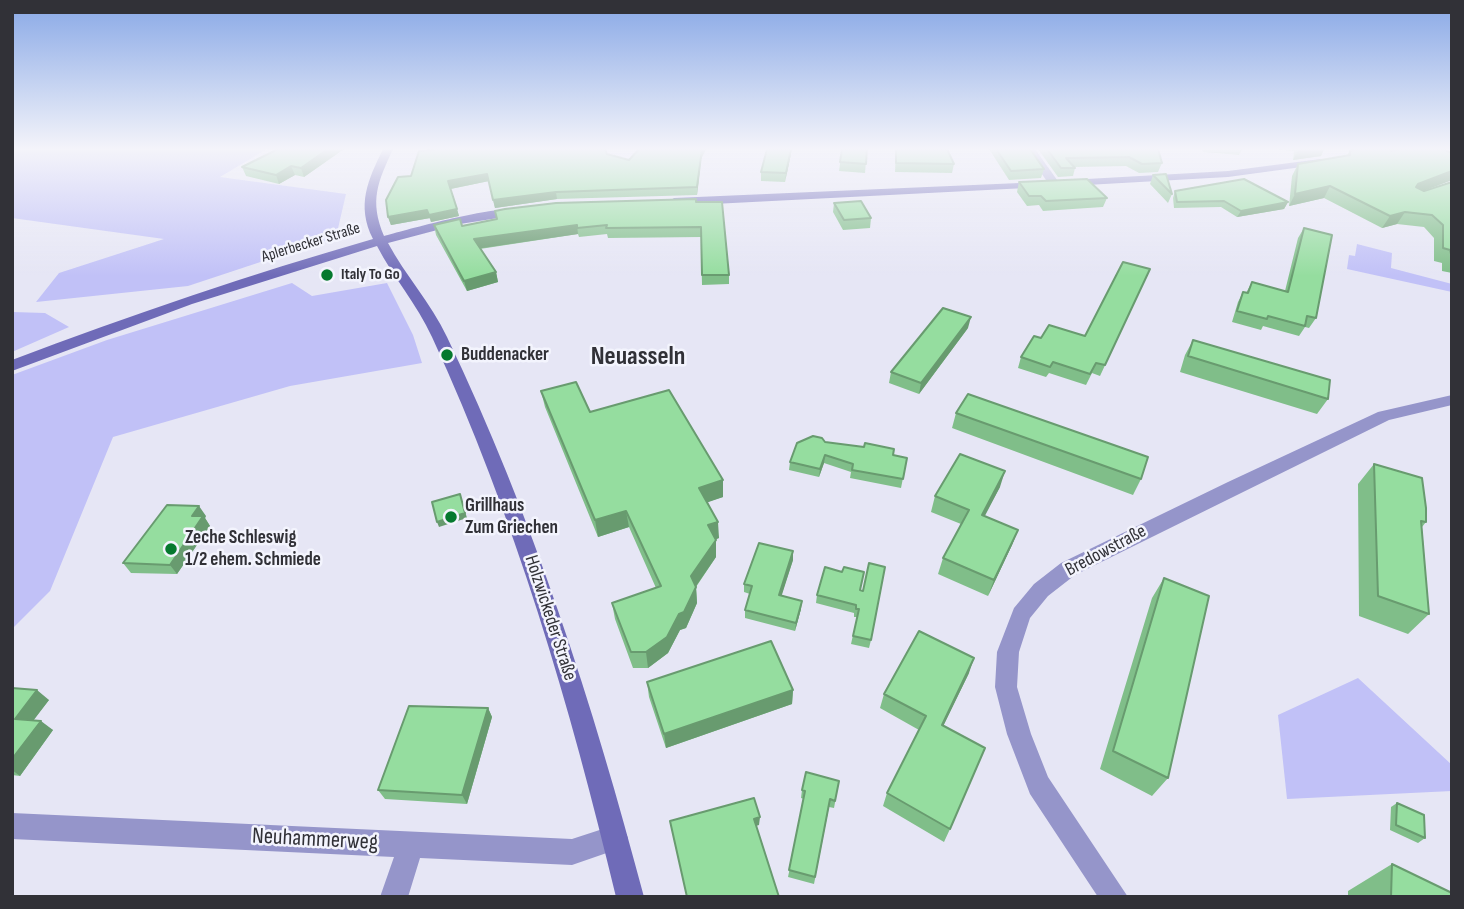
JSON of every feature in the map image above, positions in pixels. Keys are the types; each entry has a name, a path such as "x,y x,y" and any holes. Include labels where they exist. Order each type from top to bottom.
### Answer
{"main road":[{"path":"371,191 369,202 373,226 381,240"},
{"path":"659,202 891,191"},
{"name":"Aplerbecker Straße","path":"12,366 153,313 381,240 461,221 534,209"},
{"name":"Holzwickeder Straße","path":"381,240 433,325 499,474 541,586 582,716 630,897"}],"street":[{"name":"Bredowstraße","path":"1114,897 1039,785 1019,734 1006,687 1008,652 1021,614 1041,590 1068,569 1221,493 1384,416 1452,400"},
{"name":"Neuhammerweg","path":"12,826 572,852 615,838"},
{"path":"394,897 411,844"}],"shaded area":[{"path":"12,191 327,191 346,194 336,237 188,286 36,302 59,273 164,239 12,218"},
{"path":"1357,244 1392,253 1391,268 1452,284 1452,292 1347,269 1349,255 1355,256"},
{"path":"292,283 312,296 387,283 413,335 422,363 290,386 113,437 50,591 12,629 12,375 107,340"},
{"path":"12,312 45,313 69,327 12,352"},
{"path":"1358,678 1452,765 1452,791 1287,799 1278,715"}],"building":[{"path":"390,191 451,191 457,209 429,215 427,210 388,217 386,200"},
{"path":"491,191 572,191 556,192 493,200"},
{"path":"1026,191 1100,191 1107,198 1046,201 1041,196 1029,196"},
{"path":"1175,191 1268,191 1288,202 1241,211 1224,201 1177,202"},
{"path":"1341,191 1452,191 1452,258 1450,250 1443,248 1443,225 1432,215 1405,212 1390,216"},
{"path":"696,199 696,202 722,202 729,275 702,275 701,227 606,228 607,225 577,228 577,225 474,239 496,272 464,281 434,225 460,219 462,226 497,219 495,211 556,203"},
{"path":"861,201 871,218 844,220 834,203"},
{"path":"1304,228 1332,235 1316,318 1307,316 1305,326 1237,311 1243,292 1248,293 1252,282 1288,292"},
{"path":"1123,262 1150,269 1105,365 1096,363 1090,374 1053,362 1050,367 1021,357 1034,336 1041,338 1049,325 1085,336"},
{"path":"943,308 971,317 921,383 891,372"},
{"path":"1193,340 1330,380 1328,399 1188,356"},
{"path":"576,382 590,412 669,390 723,480 699,488 718,522 708,525 716,540 691,576 696,587 684,612 679,614 667,637 646,652 631,652 612,603 661,586 626,511 595,520 541,391"},
{"path":"968,394 1148,457 1141,479 956,413"},
{"path":"813,436 822,438 825,442 864,447 865,443 894,449 893,455 907,458 903,479 852,470 853,464 825,455 820,469 790,462 797,443"},
{"path":"960,454 1005,471 982,515 1018,530 994,580 943,558 969,510 935,496"},
{"path":"1374,464 1422,478 1426,522 1421,521 1429,614 1378,596"},
{"path":"460,494 465,513 437,522 432,502"},
{"path":"167,505 199,506 192,516 203,516 170,565 123,563"},
{"path":"759,543 793,551 779,595 802,601 796,623 745,610 752,586 744,584"},
{"path":"869,563 885,567 871,640 853,636 859,609 856,609 856,605 817,595 825,567 842,572 844,567 864,572 860,590 863,591"},
{"path":"1164,578 1209,596 1168,778 1113,751"},
{"path":"919,631 974,658 942,725 985,748 950,829 887,793 926,716 884,694"},
{"path":"771,641 793,690 664,734 647,682"},
{"path":"12,688 37,690 15,719 41,721 12,759"},
{"path":"409,706 488,708 462,795 378,790"},
{"path":"806,772 839,781 835,801 830,799 815,877 789,870 805,791 802,790"},
{"path":"754,798 760,817 754,819 779,897 687,897 670,821"},
{"path":"1397,803 1424,815 1425,838 1396,825"},
{"path":"1392,864 1452,893 1452,897 1391,897"}],"place":[{"name":"Italy To Go","path":"327,275"},
{"name":"Buddenacker","path":"447,355"},
{"name":"Grillhaus Zum Griechen","path":"451,517"},
{"name":"Zeche Schleswig 1/2 ehem. Schmiede","path":"171,549"}],"district":[{"name":"Neuasseln","path":"638,357"}]}
